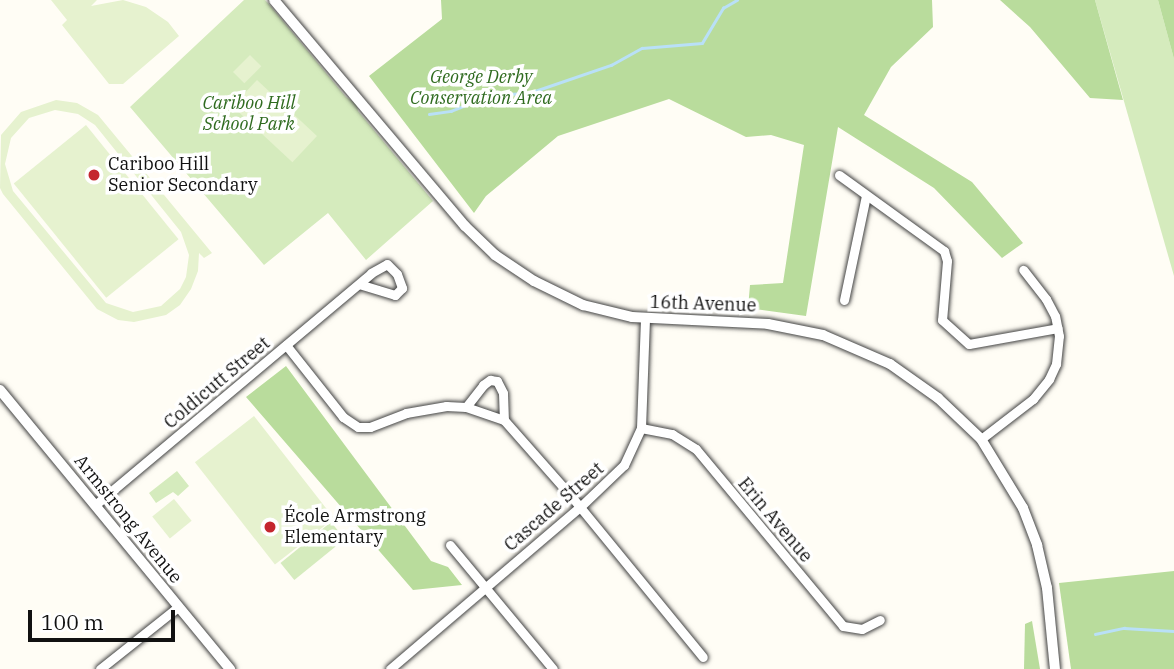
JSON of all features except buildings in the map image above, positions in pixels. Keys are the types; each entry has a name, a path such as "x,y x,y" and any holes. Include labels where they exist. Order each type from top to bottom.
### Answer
{"street":[{"name":"16th Avenue","path":"274,0 465,226 495,255 534,282 565,298 602,311 645,320 768,324 843,342 909,375 948,406 981,439 1014,490 1038,545 1047,588 1055,669"},
{"path":"839,175 944,251 947,261 942,320 969,344 1058,328"},
{"path":"844,300 866,196"},
{"name":"Coldicutt Street","path":"95,505 286,345 360,284 387,264 397,274 402,288 395,295 360,284"},
{"path":"981,439 1033,399 1049,379 1058,356 1058,328 1046,299 1023,270"},
{"name":"Cascade Street","path":"391,669 580,507 624,465 641,428 645,320"},
{"path":"286,345 343,417 358,427 374,426 427,408 466,407 504,420 704,657"},
{"path":"466,407 483,385 490,380 497,381 503,393 504,420"},
{"name":"Armstrong Avenue","path":"0,390 230,669"},
{"name":"Erin Avenue","path":"641,428 672,434 696,449 843,626 862,629 880,620"},
{"path":"450,545 553,669"},
{"path":"100,669 178,607"}],"green space":[{"path":"51,0 97,0 91,6 123,0 146,7 168,22 179,36 123,84 109,84 62,25 67,20"},
{"name":"Cariboo Hill School Park","path":"244,0 265,0 268,3 346,97 357,104 358,111 433,201 366,260 328,213 264,265 130,107"},
{"name":"George Derby Conservation Area","path":"441,0 932,0 933,27 891,67 864,115 972,182 1023,243 1002,258 934,188 838,127 806,316 748,308 750,285 783,283 804,145 771,135 746,137 669,99 558,136 486,196 474,213 369,76 442,19"},
{"path":"1000,0 1095,0 1123,100 1090,98 1030,27"},
{"path":"1095,0 1158,0 1174,59 1174,276"},
{"path":"1158,0 1174,0 1174,59"},
{"path":"250,55 261,66 244,83 233,72"},
{"path":"257,80 317,136 292,162 232,106"},
{"path":"56,100 77,103 98,115 212,253 204,258 199,253 198,271 191,289 180,305 166,315 134,322 118,320 97,309 0,188 1,135 21,112","holes":["55,110 78,114 95,125 181,232 189,255 186,277 180,289 161,306 133,312 106,303 13,191 5,164 11,138 29,118"]},
{"path":"86,125 179,239 106,298 14,184"},
{"path":"286,366 431,561 448,567 462,585 413,590 246,397"},
{"path":"254,416 334,518 275,565 195,462"},
{"path":"177,471 189,486 178,496 173,492 156,503 149,493"},
{"path":"174,499 192,521 170,538 152,517"},
{"path":"331,522 345,539 294,580 280,563"},
{"path":"1174,571 1174,669 1071,669 1059,583"},
{"path":"1032,621 1040,669 1024,669 1025,624"}],"waterway":[{"path":"429,114 451,111 491,95 529,93 611,65 642,48 702,43 723,8 737,0"},
{"path":"1095,634 1124,628 1174,631"}],"place":[{"name":"Cariboo Hill Senior Secondary","path":"94,175"},
{"name":"École Armstrong Elementary","path":"270,527"}]}
